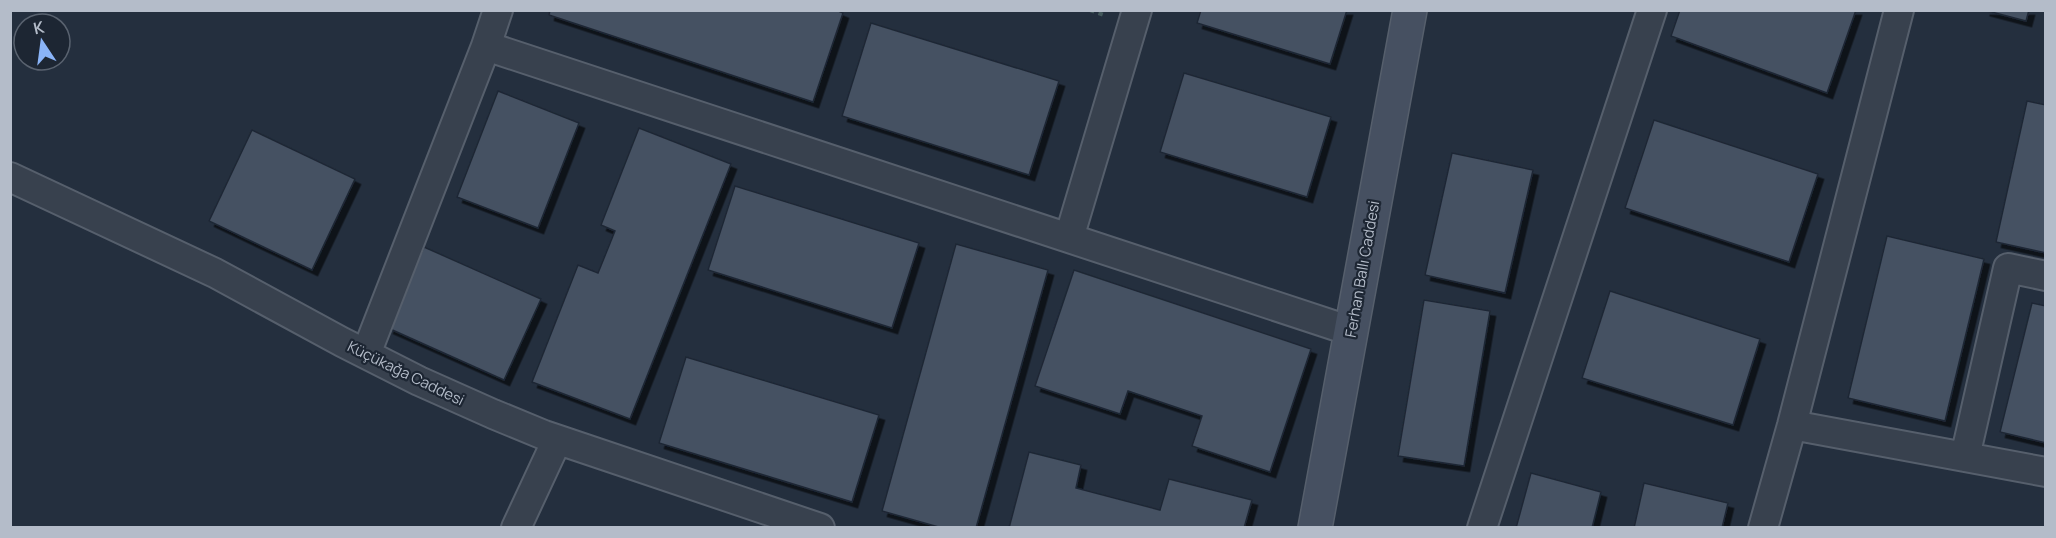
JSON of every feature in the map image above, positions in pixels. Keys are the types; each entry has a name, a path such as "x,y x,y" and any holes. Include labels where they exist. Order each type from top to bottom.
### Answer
{"street":[{"path":"366,354 435,201 498,10"},
{"path":"1069,238 1137,10"},
{"name":"Ferhan Ballı Caddesi","path":"1315,528 1410,10"},
{"path":"1482,528 1652,10"},
{"path":"1763,528 1899,10"},
{"path":"486,46 1351,331"},
{"name":"Küçükağa Caddesi","path":"10,177 215,273 366,354 482,409 557,440 820,528"},
{"path":"1965,457 2008,268 2046,276"},
{"path":"1792,424 2046,472"},
{"path":"516,528 557,440"}],"building":[{"path":"550,10 836,10 843,13 813,102 549,15"},
{"path":"1201,10 1347,10 1330,64 1197,23"},
{"path":"1680,10 1856,10 1827,93 1671,36"},
{"path":"1984,10 2029,10 2026,21"},
{"path":"871,23 1059,81 1029,175 842,116"},
{"path":"1184,73 1331,117 1307,197 1160,152"},
{"path":"498,91 579,123 538,228 457,197"},
{"path":"2027,101 2046,105 2046,253 1996,242"},
{"path":"1654,120 1818,174 1789,262 1625,208"},
{"path":"639,128 731,164 630,419 532,382 578,265 598,273 615,231 601,225"},
{"path":"252,130 355,179 312,270 209,221"},
{"path":"1452,153 1533,170 1505,293 1425,275"},
{"path":"735,186 919,243 892,328 708,270"},
{"path":"1887,236 1984,259 1945,421 1848,398"},
{"path":"956,244 1048,270 976,528 942,528 882,511"},
{"path":"424,247 541,299 504,380 388,328"},
{"path":"1074,270 1311,349 1270,472 1192,446 1202,416 1128,391 1120,414 1035,386"},
{"path":"1610,291 1760,339 1733,425 1582,378"},
{"path":"1424,300 1490,311 1464,466 1398,456"},
{"path":"2032,303 2046,306 2046,443 2000,432"},
{"path":"686,357 879,415 852,502 659,443"},
{"path":"1029,452 1081,465 1076,488 1160,510 1169,479 1252,500 1244,528 1009,528"},
{"path":"1531,473 1601,492 1592,528 1516,528"},
{"path":"1644,483 1728,503 1722,528 1634,528"}]}
